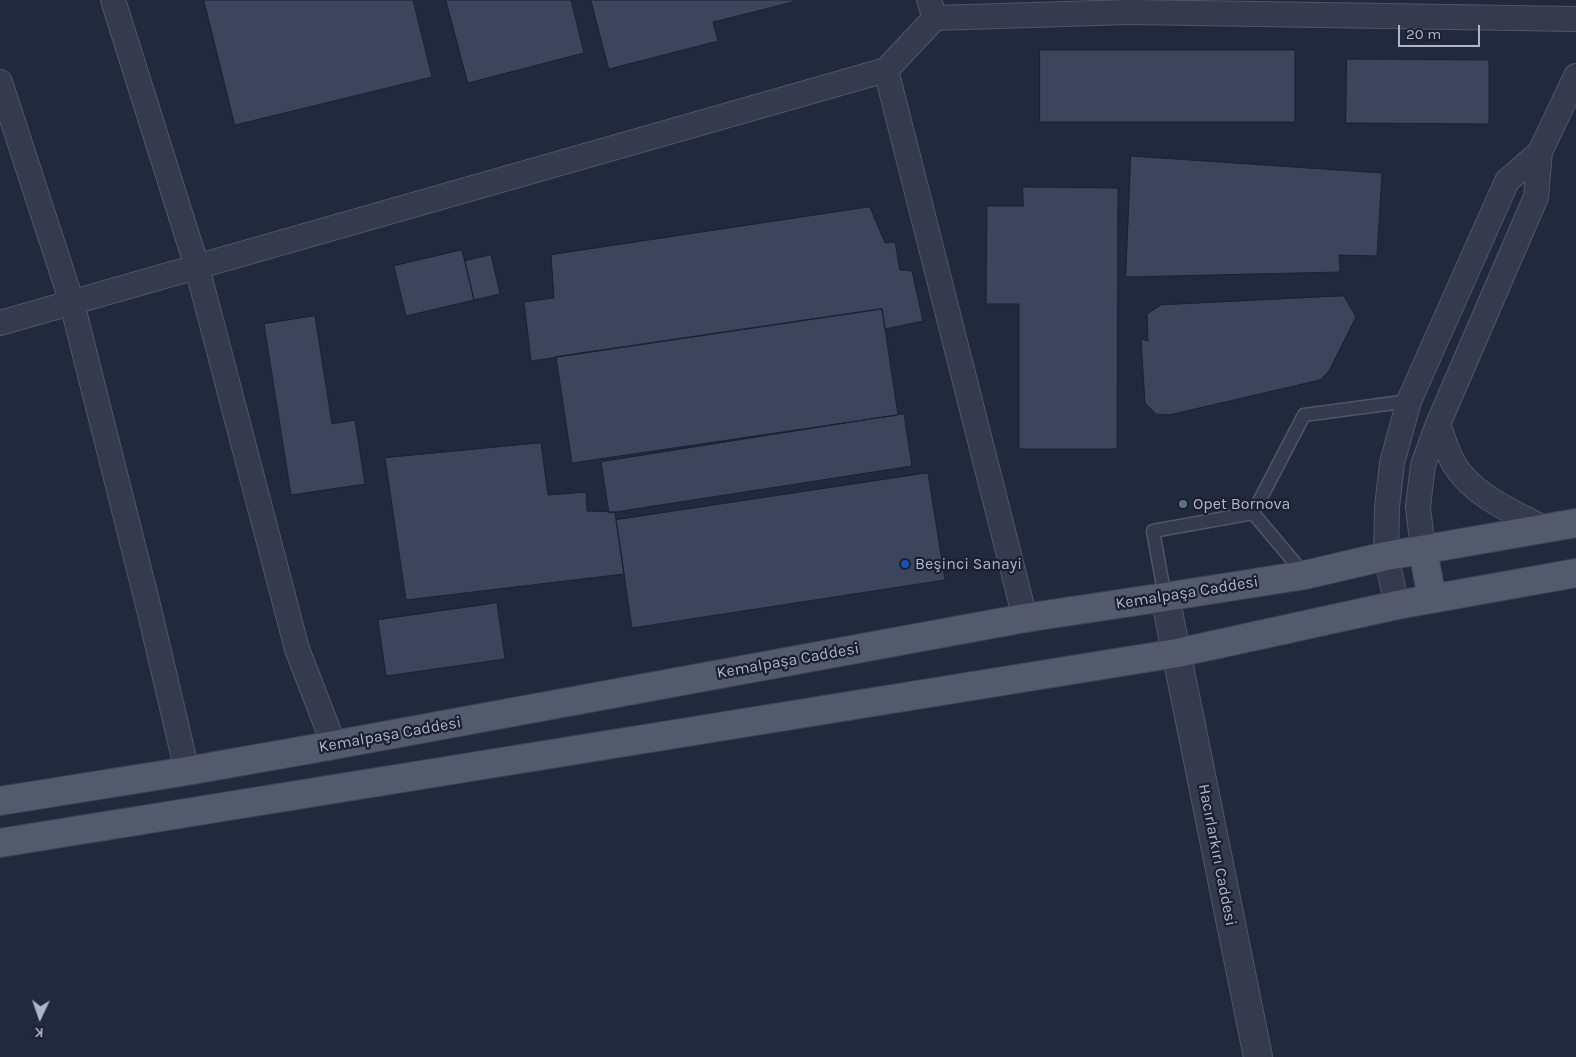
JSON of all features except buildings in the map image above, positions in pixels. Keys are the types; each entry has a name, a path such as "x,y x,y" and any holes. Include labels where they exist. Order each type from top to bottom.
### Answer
{"main road":[{"name":"Kemalpaşa Caddesi","path":"0,801 334,745 1025,618 1305,575 1386,556 1576,523"},
{"path":"1423,550 1432,599"},
{"path":"0,843 1177,653 1397,605 1576,573"}],"street":[{"path":"113,0 197,267 297,649 334,745"},
{"path":"0,323 886,70 910,43 932,9 1130,6 1576,19"},
{"path":"886,70 1025,618"},
{"path":"1423,550 1418,507 1423,465 1438,424 1536,197 1540,152 1576,76"},
{"path":"0,82 72,303 149,609 187,771"},
{"path":"1397,605 1386,556 1387,507 1392,463 1409,401 1507,181 1540,152"},
{"path":"1438,424 1454,464 1472,485 1483,494 1545,529"},
{"name":"Hacırlarkırı Caddesi","path":"1166,597 1258,1057"}],"lane":[{"path":"1253,513 1304,415 1409,401"},
{"path":"1253,513 1305,575"},
{"path":"1166,597 1153,531 1253,513"}],"place":[{"name":"Opet Bornova","path":"1183,504"},
{"name":"Beşinci Sanayi","path":"905,564"}]}
